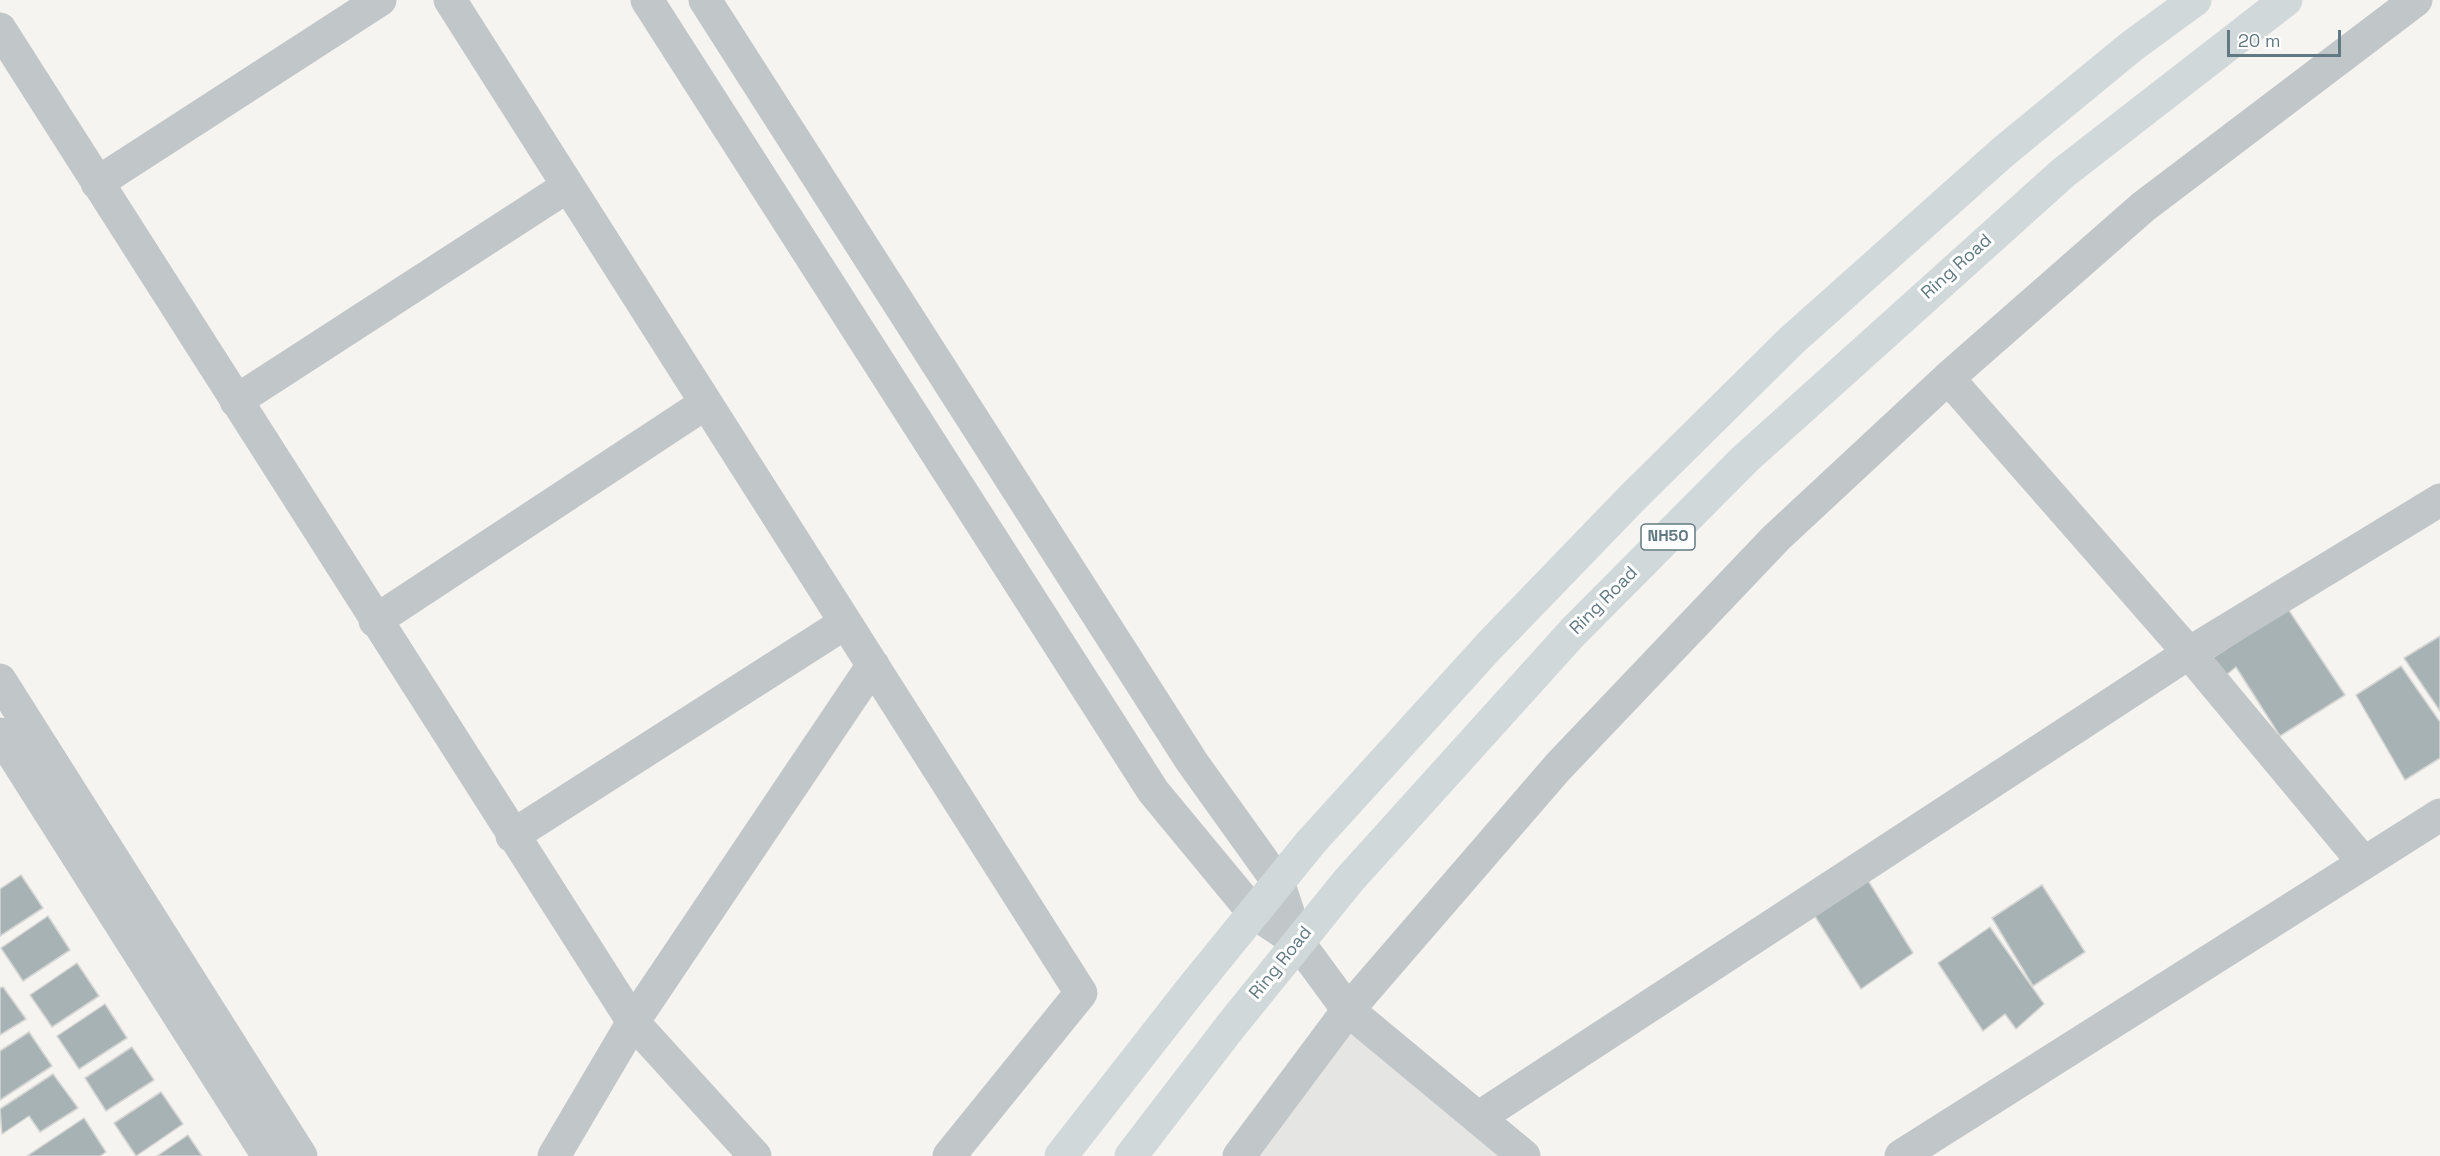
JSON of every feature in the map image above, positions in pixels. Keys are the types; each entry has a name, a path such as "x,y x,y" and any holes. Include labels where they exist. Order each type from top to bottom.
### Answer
{"highway":[{"name":"NH50","path":"1061,1156 1311,842 1490,645 1633,497 1792,340 2003,152 2132,46 2195,0"},
{"name":"Ring Road","path":"1131,1156 1349,880 1573,632 1745,459 2063,173 2286,0"}],"street":[{"path":"97,183 380,0"},
{"path":"450,0 1081,993 949,1156"},
{"path":"647,0 1153,791 1253,912 1298,942"},
{"path":"705,0 1192,762 1278,882 1298,942 1348,1010 1524,1156"},
{"path":"1239,1156 1348,1010 1558,767 1776,538 1948,378 2143,207 2416,0"},
{"path":"0,29 512,836 633,1022 755,1156"},
{"path":"236,401 568,186"},
{"path":"1948,378 2189,653 2364,863"},
{"path":"375,621 706,403"},
{"path":"1478,1118 2189,653 2440,500"},
{"path":"512,836 845,623"},
{"path":"554,1156 633,1022 873,665"},
{"path":"0,680 301,1156"},
{"path":"0,734 268,1156"},
{"path":"1901,1156 2440,815"}],"shaded area":[{"path":"1348,1010 1524,1156 1239,1156"}],"building":[{"path":"2288,609 2345,695 2280,736 2236,667 2221,679 2209,660"},
{"path":"2440,636 2440,711 2404,658"},
{"path":"2401,666 2440,722 2440,758 2405,780 2356,695"},
{"path":"1864,874 1913,953 1861,989 1811,910"},
{"path":"21,875 43,908 0,936 0,889"},
{"path":"2042,885 2085,952 2033,986 1992,918"},
{"path":"48,916 70,950 23,981 1,948"},
{"path":"1990,927 2044,1004 2016,1029 2005,1014 1983,1031 1938,963"},
{"path":"77,963 99,996 52,1027 30,995"},
{"path":"3,987 26,1019 0,1035 0,988"},
{"path":"105,1004 127,1038 79,1069 57,1036"},
{"path":"29,1032 52,1066 0,1100 0,1051"},
{"path":"132,1047 154,1080 106,1111 85,1078"},
{"path":"53,1074 78,1108 40,1132 29,1116 2,1134 0,1109"},
{"path":"161,1092 183,1124 136,1156 114,1123"},
{"path":"84,1118 106,1152 100,1156 27,1156"},
{"path":"188,1135 202,1156 157,1156"}]}
